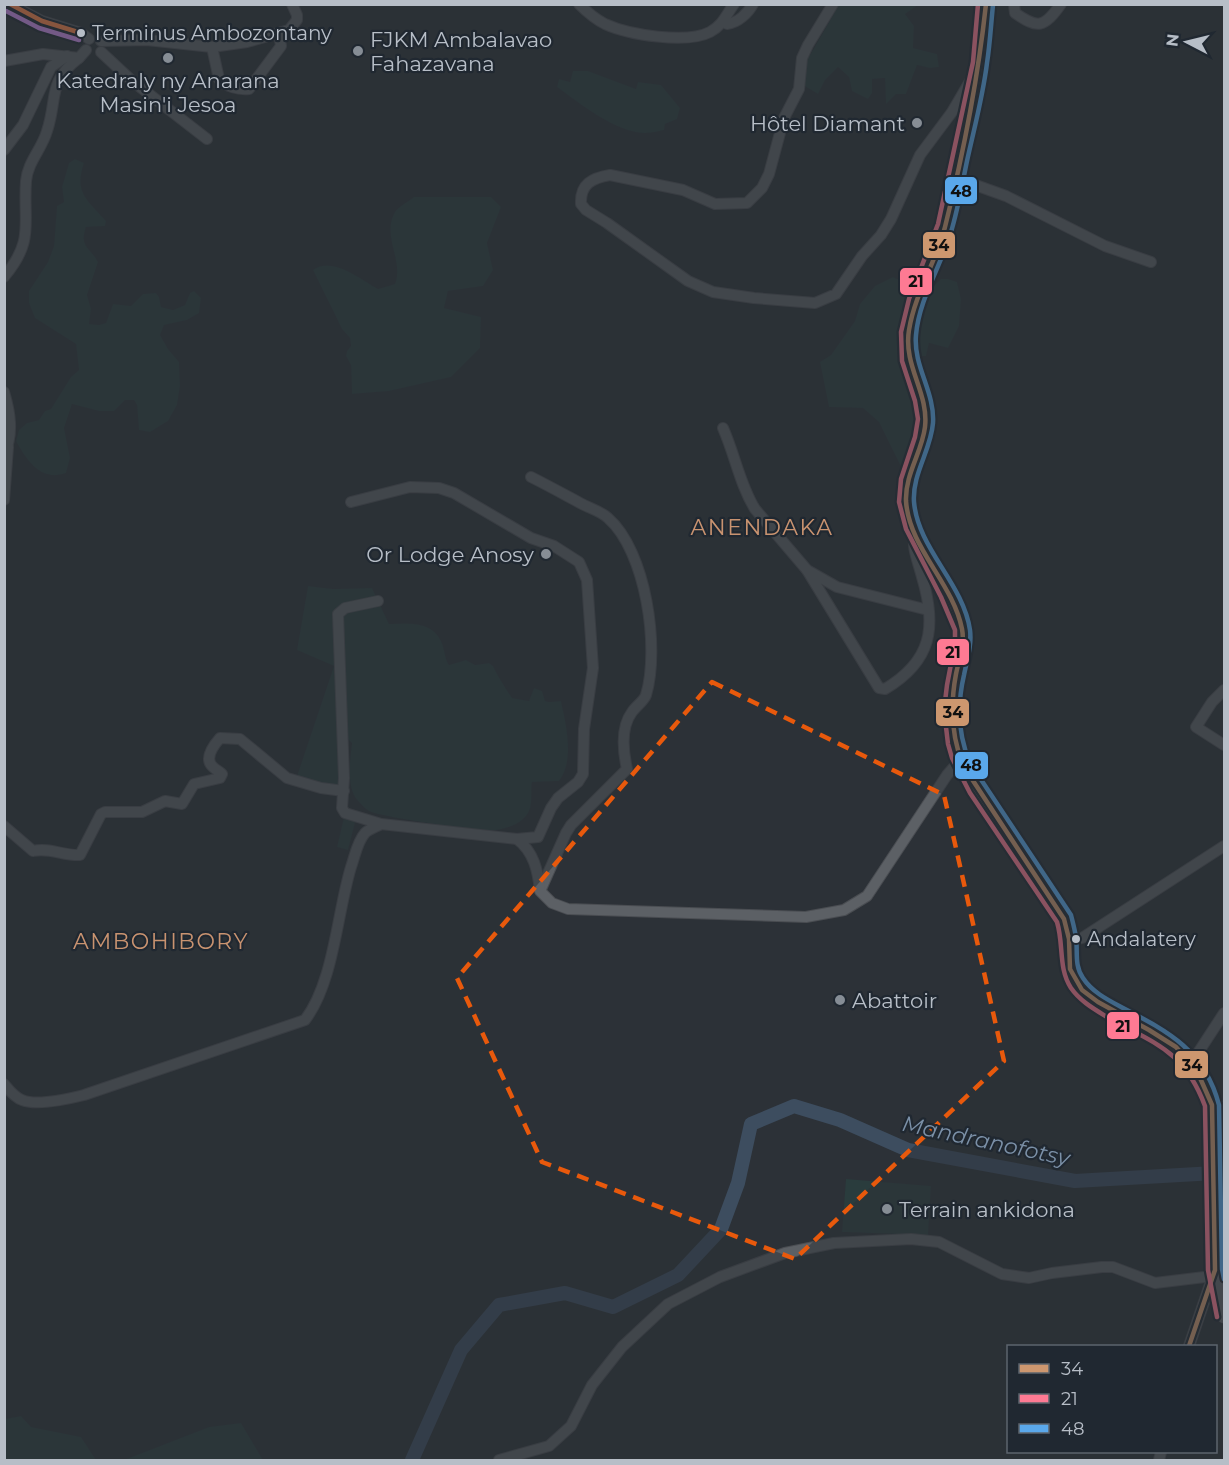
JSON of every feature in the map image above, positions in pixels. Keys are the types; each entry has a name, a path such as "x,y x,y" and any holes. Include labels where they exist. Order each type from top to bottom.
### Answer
{"main road":[{"path":"986,4 980,63 941,244 917,293 908,337 910,363 927,413 925,431 910,473 906,492 907,510 915,531 961,623 962,644 954,681 952,710 955,743 960,760 975,790 992,811 1064,919 1070,940 1067,958 1073,977 1081,989 1095,1002 1171,1042 1192,1062 1218,1106 1213,1136 1214,1273 1224,1316"}],"street":[{"path":"9,4 42,21 81,33 89,39"},
{"path":"4,62 43,54 93,55 101,46 147,40 212,47 257,40 284,32 297,20 292,4"},
{"path":"579,4 606,24 647,35 678,38 709,33 724,21 726,14 734,4"},
{"path":"724,21 732,24 744,16 753,4"},
{"path":"833,4 802,58 799,88 784,118 769,174 762,188 747,203 715,204 683,190 610,176 599,177 583,188 582,204 586,210 688,281 713,292 766,300 815,303 836,294 862,256 881,236 920,155 952,112 980,63"},
{"path":"1014,4 1015,13 1032,24 1038,25 1052,17 1061,4"},
{"path":"212,47 219,79 222,83 238,89 249,89 281,46 284,32"},
{"path":"4,277 22,251 27,234 26,181 30,163 47,131 58,78 82,54 89,39 96,37 101,46 131,80 207,140"},
{"path":"4,150 23,125 51,66 67,56"},
{"path":"956,178 1006,196 1106,246 1151,262"},
{"path":"4,392 10,419 4,501"},
{"path":"723,428 734,452 748,498 807,570 879,688 885,689 908,672 921,658 928,642 930,630 927,591 913,545 915,531"},
{"path":"531,477 607,516 618,528 632,551 638,567 650,619 650,667 646,697 634,709 627,722 623,749 627,769 571,825 540,891"},
{"path":"351,502 410,487 439,488 454,493 531,538 554,546 579,562 587,580 593,668 584,729 583,774 578,782 558,798 538,837 517,839 381,824 345,813 342,808 344,791 338,614 345,608 378,601"},
{"path":"807,570 837,587 928,610"},
{"path":"1224,690 1212,702 1196,727 1224,745"},
{"path":"4,826 33,851 41,849 71,856 80,855 101,814 105,812 142,812 165,801 182,804 194,784 220,778 222,774 211,766 209,759 212,747 219,738 240,739 287,778 321,788 344,791"},
{"path":"517,839 526,846 538,872 540,891 552,903 568,909 806,917 844,910 867,896 947,775 960,760"},
{"path":"4,1084 23,1101 65,1099 84,1095 305,1020 315,1007 328,967 348,877 358,844 366,832 381,824"},
{"path":"1070,940 1082,938 1224,846"},
{"path":"1192,1062 1224,1013"},
{"path":"499,1461 549,1446 571,1426 592,1385 622,1347 668,1304 720,1277 785,1253 834,1243 911,1239 939,1242 1002,1274 1029,1278 1102,1267 1113,1267 1155,1283 1214,1273 1190,1345"}],"highlighted area":[{"path":"712,682 944,795 1004,1061 795,1259 542,1162 457,978"}],"shaded area":[{"path":"839,5 918,5 905,14 914,26 913,48 937,54 939,67 930,68 917,65 906,94 896,94 886,104 885,78 872,79 872,93 868,99 852,91 849,77 838,67 825,80 818,94 803,85 806,62"},
{"path":"573,71 588,71 636,89 638,82 661,85 680,108 677,119 665,124 664,130 648,133 634,132 611,123 557,87 559,79 570,82"},
{"path":"75,159 84,163 81,182 84,195 106,221 105,226 86,227 84,234 86,246 98,262 87,295 91,309 89,324 106,323 113,304 131,306 143,294 156,293 161,307 173,310 185,305 190,293 194,291 201,298 199,313 187,320 164,325 160,335 179,362 180,386 177,405 168,421 150,432 139,430 137,405 134,400 125,400 114,411 99,411 72,404 64,428 70,458 66,473 49,475 30,462 16,441 19,430 27,423 39,420 45,411 51,409 71,377 79,370 76,344 35,318 29,303 29,291 48,262 54,246 57,206 64,202 62,187 69,163"},
{"path":"414,197 491,197 501,207 487,243 493,270 483,286 448,291 444,308 481,317 480,348 451,377 389,391 352,394 351,365 346,356 351,346 350,338 342,329 313,270 321,266 337,267 378,289 395,284 397,266 391,239 391,221 395,212"},
{"path":"893,277 916,288 906,328 926,420 905,475 879,422 863,408 829,407 820,362 831,355 855,321 860,304 875,286"},
{"path":"941,279 957,282 961,299 959,326 948,348 929,343 926,356 918,356 918,324 922,305"},
{"path":"308,586 333,589 372,588 389,624 419,625 437,634 449,665 466,660 475,665 489,663 512,698 529,701 534,688 542,691 545,701 561,701 567,731 568,753 564,773 559,781 532,782 531,802 526,816 520,822 510,826 488,830 410,820 377,814 368,810 354,796 350,782 352,743 342,733 341,790 297,776 334,666 297,650"},
{"path":"344,817 356,819 348,850 337,847"},
{"name":"Terrain ankidona","path":"846,1179 931,1186 928,1235 842,1232"},
{"path":"21,1416 31,1427 81,1437 96,1460 5,1460 5,1419"},
{"path":"241,1423 263,1460 124,1460 209,1427"}],"waterway":[{"name":"Mandranofotsy","path":"412,1460 461,1350 499,1305 565,1293 613,1307 678,1275 721,1229 738,1183 751,1124 794,1106 840,1120 908,1150 1075,1181 1224,1171"}],"transit line":[{"path":"10,4 42,21 81,33"},
{"name":"21","path":"978,4 973,62 938,224 909,299 901,332 902,361 915,401 918,419 915,437 901,479 899,502 906,529 941,597 955,630 944,710 952,758 970,793 1057,922 1064,972 1071,988 1092,1008 1154,1042 1177,1060 1188,1072 1205,1106 1208,1270 1217,1317"},
{"name":"34","path":"986,4 974,88 952,200 941,240 916,303 909,330 910,356 923,403 925,427 908,482 906,501 915,534 950,596 962,629 962,646 952,710 956,744 964,767 1064,919 1069,939 1070,969 1082,990 1098,1002 1176,1047 1197,1071 1212,1105 1215,1270 1189,1345"},
{"name":"48","path":"993,5 983,88 956,215 947,245 921,308 916,335 918,357 933,412 932,433 914,492 917,519 923,535 959,597 970,630 970,647 960,709 963,742 970,763 1071,915 1076,938 1078,968 1087,983 1101,995 1183,1045 1205,1070 1213,1086 1219,1105 1224,1279"},
{"path":"6,11 39,28 79,40"}],"place":[{"name":"Terminus Ambozontany","path":"81,33"},
{"name":"FJKM Ambalavao Fahazavana","path":"358,51"},
{"name":"Katedraly ny Anarana Masin'i Jesoa","path":"168,58"},
{"name":"Hôtel Diamant","path":"917,123"},
{"name":"Or Lodge Anosy","path":"546,554"},
{"name":"Andalatery","path":"1076,939"},
{"name":"Abattoir","path":"840,1000"},
{"name":"Terrain ankidona","path":"887,1209"}],"district":[{"name":"ANENDAKA","path":"762,527"},
{"name":"AMBOHIBORY","path":"161,941"}]}
